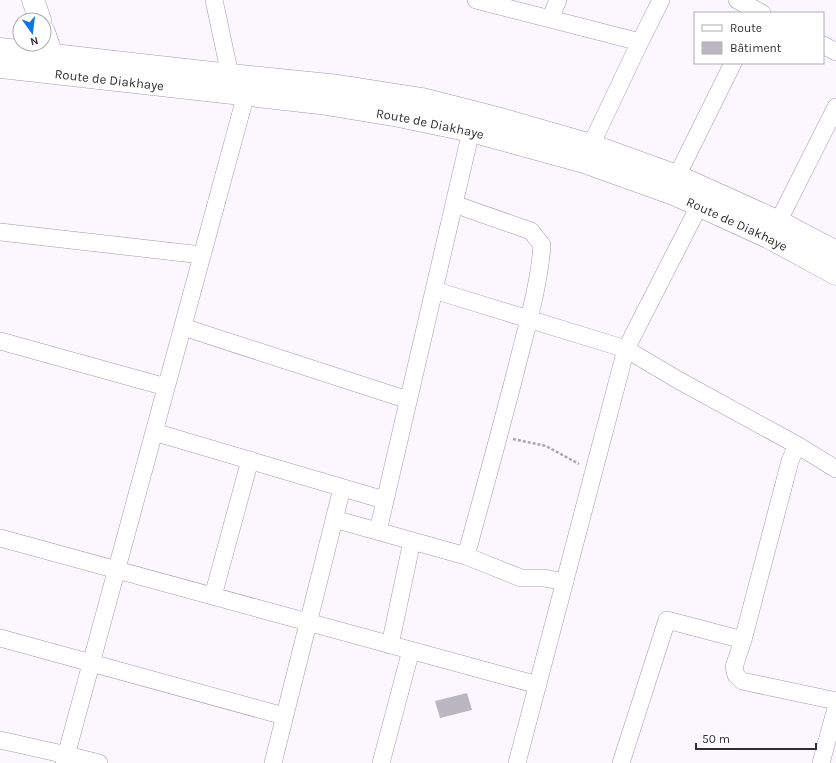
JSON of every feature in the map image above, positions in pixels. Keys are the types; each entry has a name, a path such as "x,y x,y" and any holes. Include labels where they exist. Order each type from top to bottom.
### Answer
{"main road":[{"path":"33,0 37,12"},
{"name":"Route de Diakhaye","path":"0,48 230,75 339,86 422,99 504,120 591,145 677,176 775,230 836,274"},
{"name":"Route de Diakhaye","path":"0,67 320,103 399,116 472,131 584,162 676,195 699,206 775,230 836,252"}],"street":[{"path":"66,759 246,94 230,75 214,0"},
{"path":"476,0 640,42"},
{"path":"550,19 558,0"},
{"path":"591,145 640,42 662,0"},
{"path":"737,0 761,9"},
{"path":"824,46 836,52"},
{"path":"677,176 733,64"},
{"path":"775,230 835,113"},
{"path":"378,531 384,500 472,131"},
{"path":"454,204 531,231 542,245 541,262 529,319 466,556"},
{"path":"517,763 626,349 699,206"},
{"path":"0,232 202,255"},
{"path":"434,290 626,349 678,380 797,445 836,469"},
{"path":"183,327 408,400"},
{"path":"0,341 166,387"},
{"path":"154,432 384,500"},
{"path":"797,445 790,461 743,640 734,667 736,674 742,680 836,701"},
{"path":"213,596 250,460"},
{"path":"272,763 342,488"},
{"path":"334,519 466,556 521,578 544,578 565,582"},
{"path":"0,538 538,685"},
{"path":"390,644 412,541"},
{"path":"621,763 667,620 743,640"},
{"path":"0,638 284,716"},
{"path":"381,763 411,650"},
{"path":"822,763 836,708"},
{"path":"0,740 66,759 99,763"}],"path":[{"path":"499,435 546,446 594,471"}],"building":[{"path":"467,693 472,710 440,718 435,701"}]}
